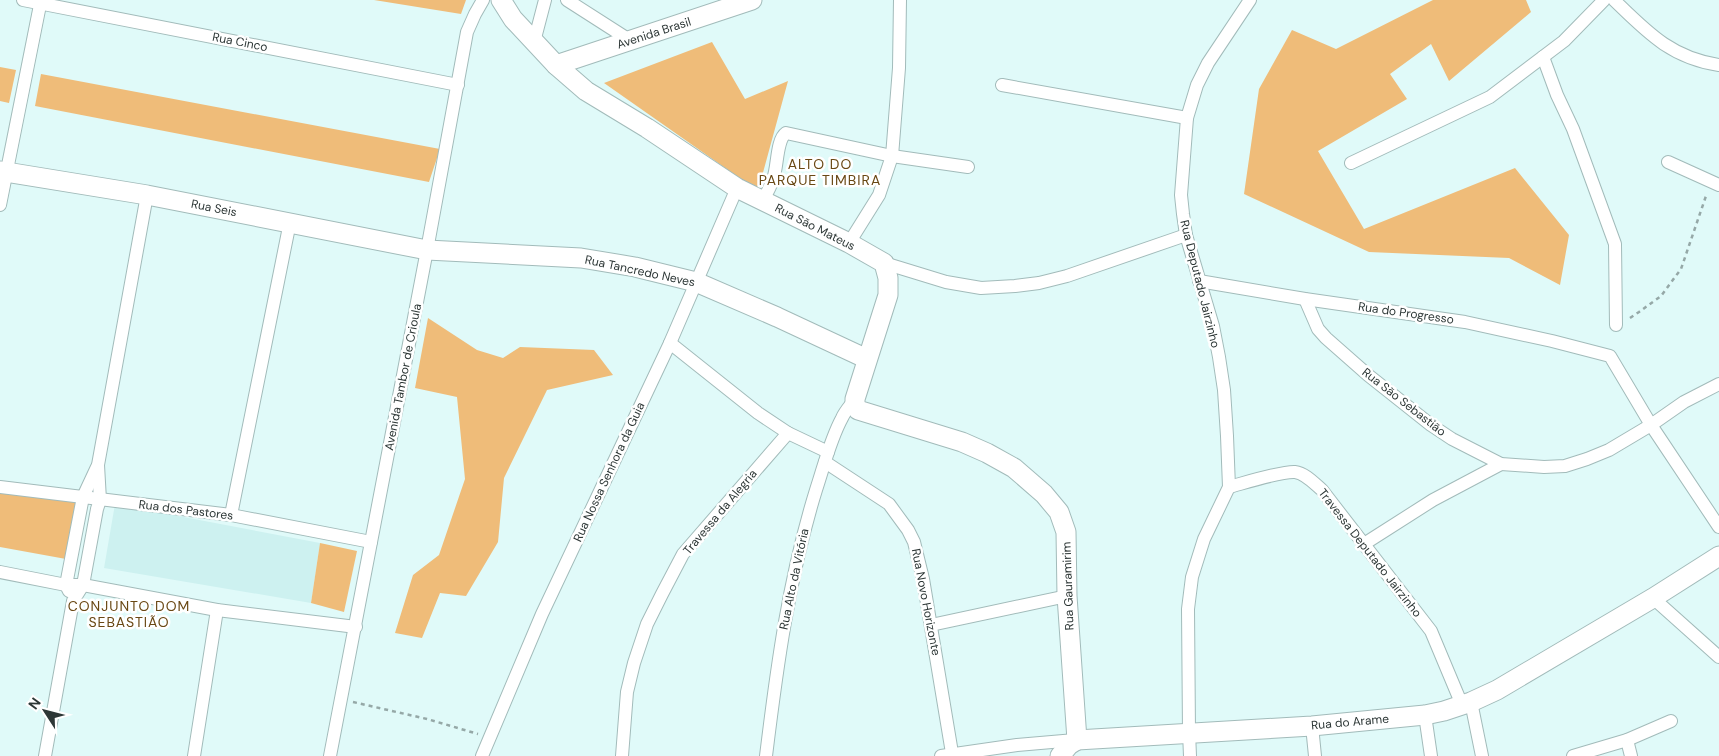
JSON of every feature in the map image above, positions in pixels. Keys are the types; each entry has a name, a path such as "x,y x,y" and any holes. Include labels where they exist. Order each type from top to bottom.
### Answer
{"main road":[{"name":"Rua São Mateus","path":"501,0 513,20 556,64 586,91 647,128 737,188 849,243 884,263"},
{"name":"Avenida Brasil","path":"556,64 752,0"},
{"name":"Rua Seis","path":"3,171 290,222 427,250"},
{"name":"Rua Tancredo Neves","path":"427,250 581,258 634,267 696,282 867,359"},
{"name":"Rua Alto da Vitória","path":"854,406 888,295 888,278 884,263"},
{"name":"Rua Gauramirim","path":"854,406 987,452 1014,468 1044,494 1059,512 1066,532 1067,596 1077,740"},
{"name":"Rua do Arame","path":"1077,740 1312,726 1425,715 1466,703 1516,679 1653,598 1719,556"},
{"path":"1060,756 1077,740"}],"street":[{"name":"Rua Cinco","path":"23,0 458,85"},
{"name":"Avenida Tambor de Crioula","path":"330,756 356,627 467,32 483,0"},
{"path":"534,42 545,0"},
{"path":"567,0 630,41"},
{"path":"849,243 879,195 892,156 900,0"},
{"name":"Rua Deputado Jairzinho","path":"1190,756 1188,732 1188,608 1192,577 1204,539 1229,486 1224,390 1213,326 1186,235 1181,195 1187,118 1197,85 1208,63 1250,0"},
{"path":"1351,163 1490,97 1564,41 1604,0"},
{"path":"1614,0 1660,43 1688,56 1719,65"},
{"path":"0,205 3,171 41,2"},
{"path":"1543,57 1557,95 1573,129 1615,244 1616,325"},
{"path":"1002,85 1187,118"},
{"path":"763,201 774,178 780,141 784,134 892,156 968,168"},
{"path":"1668,162 1715,184"},
{"name":"Rua Nossa Senhora da Guia","path":"483,754 542,614 670,343 737,188"},
{"path":"45,756 73,601 83,585 100,500 98,464 147,196"},
{"path":"231,515 290,222"},
{"name":"Rua São Mateus","path":"884,263 946,282 981,288 1016,286 1067,276 1186,235"},
{"name":"Rua do Progresso","path":"1199,281 1305,300 1465,322 1610,356 1652,425"},
{"name":"Rua São Sebastião","path":"1305,300 1310,315 1326,338 1368,375 1452,440 1501,464 1544,467 1565,466 1587,459 1609,450 1652,425 1684,402 1719,384"},
{"path":"670,343 758,413 827,457"},
{"name":"Rua Alto da Vitória","path":"766,756 776,671 789,595 808,516 840,420 854,406"},
{"path":"1652,425 1719,527"},
{"name":"Travessa da Alegria","path":"622,756 627,692 634,663 647,624 662,594 683,554 788,432"},
{"name":"Rua Novo Horizonte","path":"827,457 889,504 908,530 914,542 931,625 947,755"},
{"path":"73,601 66,585 83,497 98,464"},
{"path":"1364,544 1433,500 1501,464"},
{"name":"Travessa Deputado Jairzinho","path":"1229,486 1296,472 1302,474 1322,490 1431,631 1466,703 1482,756"},
{"name":"Rua dos Pastores","path":"0,487 231,515 371,542"},
{"path":"0,572 218,610 356,627"},
{"path":"931,625 1067,596"},
{"path":"1653,598 1719,658"},
{"path":"194,756 218,610"},
{"path":"1425,715 1431,756"},
{"path":"1573,756 1627,740 1671,721"},
{"path":"1312,726 1315,756"},
{"name":"Rua do Arame","path":"947,755 1017,745 1077,740"},
{"path":"1627,740 1631,756"}],"path":[{"path":"1616,325 1639,312 1661,296 1681,269 1715,184"},
{"path":"342,699 426,718 490,738"}],"shaded area":[{"path":"374,0 466,0 461,14"},
{"path":"1433,0 1526,0 1531,12 1449,81 1431,44 1390,74 1407,99 1318,151 1364,229 1515,168 1569,235 1560,285 1509,258 1369,252 1244,194 1259,89 1292,30 1336,49"},
{"path":"712,42 745,99 788,81 758,191 604,83"},
{"path":"0,67 16,70 9,103 0,101"},
{"path":"41,74 440,149 429,182 35,106"},
{"path":"428,318 477,350 503,358 520,347 594,350 613,375 547,390 504,478 498,542 466,596 440,593 422,638 395,633 413,575 439,555 465,479 457,397 415,388"},
{"path":"0,487 80,501 66,559 0,547"},
{"path":"115,504 320,543 311,603 104,568"},
{"path":"320,543 357,551 344,612 311,603"}],"district":[{"name":"ALTO DO PARQUE TIMBIRA","path":"820,172"},
{"name":"CONJUNTO DOM SEBASTIÃO","path":"129,614"}]}
